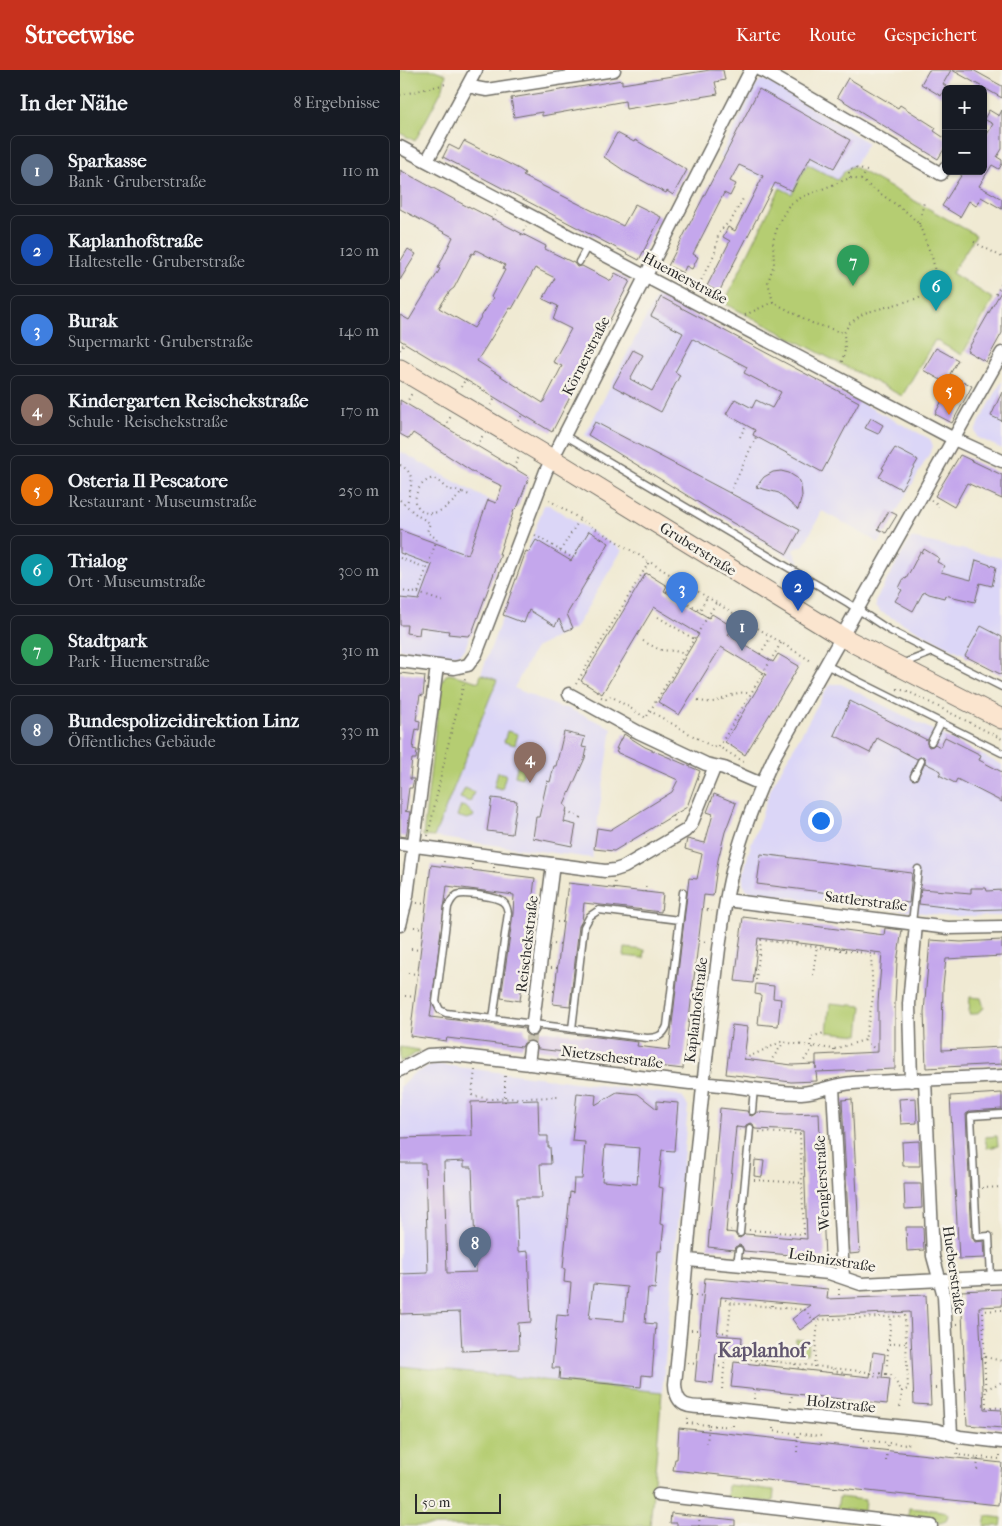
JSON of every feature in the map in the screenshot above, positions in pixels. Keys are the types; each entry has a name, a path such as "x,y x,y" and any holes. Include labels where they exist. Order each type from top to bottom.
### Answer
{"main road":[{"name":"Gruberstraße","path":"400,369 552,459 842,637 1002,719"}],"street":[{"path":"427,162 476,70"},
{"path":"469,84 476,88 487,90 614,70"},
{"name":"Körnerstraße","path":"437,666 454,668 468,665 476,654 540,484 750,70"},
{"path":"760,70 941,174 942,172"},
{"name":"Huemerstraße","path":"400,148 954,439 1002,461"},
{"name":"Kaplanhofstraße","path":"678,1400 675,1393 675,1384 703,1083 726,900 746,824 761,784 775,755 1002,353"},
{"path":"400,662 437,666 407,896 400,925"},
{"path":"572,689 638,732 706,764 761,784"},
{"path":"400,844 605,871 615,870 624,867 676,837 691,825 715,766"},
{"name":"Reischekstraße","path":"533,1026 553,864"},
{"name":"Sattlerstraße","path":"726,900 948,928 1002,927"},
{"path":"911,1080 909,1004 914,924"},
{"path":"528,1064 530,1048"},
{"name":"Nietzschestraße","path":"400,1070 419,1059 437,1054 446,1054 690,1083 800,1093 815,1092 851,1083 1002,1076"},
{"name":"Hueberstraße","path":"925,1080 933,1256 944,1296 950,1434"},
{"name":"Wenglerstraße","path":"833,1087 841,1283"},
{"name":"Leibnizstraße","path":"688,1260 829,1273 841,1283 869,1285 997,1278"},
{"name":"Holzstraße","path":"678,1400 692,1406 936,1430 1001,1447"},
{"path":"658,1495 931,1526"}],"lane":[{"path":"579,262 588,246"},
{"path":"564,435 858,609 889,630 1002,687"},
{"path":"898,666 933,652"},
{"path":"826,665 1002,753"},
{"path":"931,742 941,723"},
{"path":"914,776 921,761"},
{"path":"914,924 918,869"},
{"path":"494,1019 508,913 507,907 504,902 498,899 462,894 455,896 448,907 436,1002 440,1010 446,1013 533,1026 656,1038 661,1035 666,1026 683,892"},
{"path":"572,1029 584,927 590,916 599,910 679,920"},
{"path":"752,1111 754,1088"},
{"path":"997,1278 989,1236 978,1237 971,1116 1002,1114"},
{"path":"740,1231 750,1130"},
{"path":"737,1264 738,1250"}],"path":[{"path":"400,95 446,84"},
{"path":"850,178 848,173 851,169 855,168 867,172 861,180"},
{"path":"841,367 845,350 844,333 849,324 864,313 919,298 931,287 935,273 919,224 908,213 861,180 850,178 802,196 790,205 779,222 773,241 774,264 768,282 773,302 812,323 844,333"},
{"path":"708,266 715,252 721,230 732,219 744,197"},
{"path":"919,224 924,202"},
{"path":"492,220 498,210"},
{"path":"521,235 526,225"},
{"path":"974,242 1002,258"},
{"path":"696,291 706,270"},
{"path":"996,294 1002,283"},
{"path":"743,316 773,302"},
{"path":"400,350 404,343"},
{"path":"460,389 465,380"},
{"path":"406,404 413,392"},
{"path":"490,407 495,398"},
{"path":"445,427 452,415"},
{"path":"516,424 522,415"},
{"path":"740,437 746,425"},
{"path":"477,446 484,434"},
{"path":"730,493 756,437"},
{"path":"512,468 520,455"},
{"path":"400,465 410,472 411,478 407,504"},
{"path":"462,492 451,505 434,513 422,511 415,502 418,489 422,484 433,478 436,478 447,488 458,490 472,496"},
{"path":"400,500 407,504 418,516 430,523 427,532 437,539 418,593"},
{"path":"546,500 781,642 811,661 812,667"},
{"path":"931,500 938,507"},
{"path":"560,550 580,519"},
{"path":"530,532 571,557"},
{"path":"400,558 426,568"},
{"path":"572,689 649,562"},
{"path":"675,578 667,591 700,610 707,597"},
{"path":"400,592 418,593 444,602"},
{"path":"598,695 606,699 611,696 646,718 716,602"},
{"path":"658,617 694,638"},
{"path":"746,645 756,627"},
{"path":"760,654 771,636"},
{"path":"643,641 660,650 675,650 685,654"},
{"path":"719,747 781,642"},
{"path":"428,839 446,752 465,679"},
{"path":"572,689 583,688"},
{"path":"891,688 906,691 1002,739"},
{"path":"698,700 702,702 718,702 740,692 750,694"},
{"path":"650,711 714,748 716,745 748,765"},
{"path":"566,812 584,819"},
{"path":"672,816 677,825"},
{"path":"644,833 650,842"},
{"path":"614,888 616,880"},
{"path":"645,892 646,883"},
{"path":"417,903 426,904"},
{"path":"702,909 712,911"},
{"path":"414,927 423,928"},
{"path":"756,980 762,940 880,955"},
{"path":"699,941 708,942"},
{"path":"812,975 817,946"},
{"path":"411,949 420,950"},
{"path":"865,1040 873,998 871,954"},
{"path":"695,971 705,972"},
{"path":"408,973 418,974"},
{"path":"405,996 415,997"},
{"path":"691,1000 701,1000"},
{"path":"687,1031 697,1032"},
{"path":"803,1065 812,1046 811,1037 824,1033"},
{"path":"744,1059 781,1042 834,1049 865,1040"},
{"path":"865,1040 878,1052"},
{"path":"771,1063 784,1042"},
{"path":"834,1049 834,1054"},
{"path":"475,1068 472,1095 488,1099 505,1100 559,1097"},
{"path":"505,1072 505,1100"},
{"path":"740,1231 804,1234 800,1134 750,1130"},
{"path":"745,1179 802,1183"},
{"path":"975,1188 1002,1187"},
{"path":"839,1299 841,1283"},
{"path":"695,1295 703,1296"},
{"path":"721,1297 731,1303 806,1310"},
{"path":"772,1301 772,1306"},
{"path":"722,1389 731,1303"},
{"path":"806,1305 806,1310 814,1320 905,1316"},
{"path":"1002,1310 983,1312 986,1407 1002,1408"},
{"path":"908,1312 905,1316 908,1389"},
{"path":"886,1374 892,1316"},
{"path":"814,1366 818,1320"},
{"path":"906,1328 910,1327"},
{"path":"692,1330 700,1330"},
{"path":"718,1332 728,1333"},
{"path":"889,1344 906,1343"},
{"path":"773,1362 775,1344"},
{"path":"726,1356 891,1375 902,1392 900,1408"},
{"path":"985,1357 1002,1361"},
{"path":"756,1359 757,1363 767,1365"},
{"path":"907,1359 912,1359"},
{"path":"688,1363 697,1364"},
{"path":"795,1364 796,1368 805,1370"},
{"path":"714,1366 724,1367"},
{"path":"833,1369 844,1374"},
{"path":"871,1373 873,1376 883,1378"},
{"path":"986,1389 1002,1382"},
{"path":"930,1388 940,1388"},
{"path":"902,1392 913,1389"},
{"path":"688,1418 687,1423 733,1427 734,1423"},
{"path":"707,1443 709,1425"},
{"path":"773,1428 773,1431 798,1434 821,1436 821,1433"},
{"path":"797,1452 798,1434"},
{"path":"862,1437 862,1440 888,1443 908,1445 909,1442"},
{"path":"886,1462 888,1443"},
{"path":"958,1448 957,1455 1000,1459 1001,1447"},
{"path":"977,1471 978,1457"}],"shaded area":[{"path":"761,80 767,81 868,143 855,164 845,171 838,180 792,194 720,157 757,84"},
{"path":"657,296 930,439 933,446 932,449 879,543 822,511 804,545 793,550 799,563 585,435"},
{"path":"1002,381 1002,449 977,437 975,431"},
{"path":"400,451 488,500 472,544 499,554 465,649 458,655 400,649"},
{"path":"544,505 549,505 622,550 575,628 535,648 514,688 559,707 567,708 612,728 592,858 434,837 496,681 481,674"},
{"path":"911,538 1002,558 1002,674 879,611 875,607 875,601"},
{"path":"832,684 841,684 1002,765 1002,916 950,916 755,893 746,889 743,883 743,875 749,851 771,788 827,688"},
{"path":"435,1064 677,1095 682,1097 688,1106 650,1526 400,1526 400,1087 413,1074"}],"green space":[{"path":"400,70 434,70 446,74 443,88 415,141 400,133"},
{"path":"807,164 837,180 852,166 976,235 952,273 993,299 962,355 935,340 902,396 724,303 780,188 792,194"},
{"path":"450,674 479,682 481,674 497,680 434,837 423,836 441,682 446,675"},
{"path":"507,731 518,734 515,745 504,742"},
{"path":"520,753 528,755 522,778 515,776"},
{"path":"498,772 506,774 502,789 494,787"},
{"path":"465,788 474,792 470,802 460,798"},
{"path":"461,806 466,807 474,815 473,817 467,819 457,816"},
{"path":"625,948 645,950 644,958 624,956"},
{"path":"970,997 981,998 984,1008 976,1014 969,1014"},
{"path":"830,1003 862,1006 859,1035 827,1032"},
{"path":"400,1047 419,1050 420,1051 400,1062"},
{"path":"997,1136 998,1146 987,1148 985,1137"},
{"path":"796,1339 809,1341 807,1354 794,1352"},
{"path":"400,1366 662,1392 650,1526 400,1526"},
{"path":"728,1485 774,1490 773,1502 727,1498"},
{"path":"839,1497 865,1500 864,1511 837,1509"},
{"path":"909,1508 942,1511 948,1515 946,1521 940,1523 908,1520"},
{"path":"986,1516 1002,1518 1001,1526 984,1526"}],"building":[{"path":"710,70 723,70 725,80 715,82 718,94 626,109 625,101 542,116 542,112 514,117 511,98 622,80 622,84"},
{"path":"929,70 951,70 943,84 944,85 942,85 941,96 921,84"},
{"path":"952,70 973,70 1002,86 1002,98 987,90 987,85 979,85"},
{"path":"848,78 898,108 900,105 936,128 934,131 942,136 942,152 938,159 837,97"},
{"path":"759,89 850,140 834,168 811,156 792,191 775,183 719,292 707,286 730,241 723,237 728,227 735,231 763,176 739,165 730,181 736,184 730,196 724,193 693,254 698,257 692,269 686,266 683,273 668,266"},
{"path":"989,110 999,116 1002,110 1002,149 997,157 1002,160 1002,164 999,169 992,165 987,173 987,134 993,124 987,121"},
{"path":"617,133 634,142 635,140 639,142 687,170 673,195 626,172 604,157"},
{"path":"464,141 519,169 525,173 523,176 623,226 635,204 661,217 639,260 443,157 449,145 459,150"},
{"path":"400,170 546,246 545,249 574,263 577,267 582,266 611,281 615,273 630,281 552,432 400,340 400,315 409,320 440,269 438,268 453,237 400,209","holes":["476,250 505,265 503,269 505,270 491,297 493,298 474,328 439,308 454,288 472,253 474,254","535,268 555,278 543,299 558,306 553,320 571,329 553,362 562,366 543,403 477,361 510,308 512,309"]},
{"path":"961,175 986,175 979,186 1002,199 1002,209 981,197 976,206 969,201 960,217 942,206"},
{"path":"408,249 416,254 400,280 400,262"},
{"path":"1002,290 1002,333 986,362 967,351"},
{"path":"661,297 859,402 822,472 753,435 755,430 726,414 735,399 752,408 756,400 772,408 781,392 744,373 747,367 693,339 675,372 680,375 661,412 613,386 633,350 643,355 630,379 652,391 683,333 651,316"},
{"path":"936,348 958,360 950,374 972,386 952,423 935,414 950,385 923,370"},
{"path":"1002,392 1002,421 991,416"},
{"path":"400,400 529,477 518,506 514,510 499,554 501,554 472,633 468,636 448,634 449,631 420,627 419,635 406,633 407,625 400,625 400,598 419,600 432,565 400,553 400,530 468,555 488,500 496,503 502,486 473,472 413,433 409,439 400,434"},
{"path":"871,418 883,425 878,434 865,428"},
{"path":"595,422 800,530 787,554 588,435"},
{"path":"895,448 918,460 901,489 879,477 884,469 882,468"},
{"path":"960,455 1002,475 1002,499 967,483 954,507 935,496"},
{"path":"781,471 797,478 801,485 802,496 798,510 779,493 756,487 764,477 773,472"},
{"path":"889,511 897,515 886,533 878,529"},
{"path":"589,531 609,543 567,614 573,628 565,631 559,619 555,626 529,610 524,623 503,615 526,551 529,552 536,540 571,561"},
{"path":"924,549 939,558 937,562 945,566 941,572 971,580 976,560 996,567 992,586 980,583 975,602 945,595 944,598 924,591 913,611 895,601 902,590 899,588 904,578 906,579 920,552 922,553"},
{"path":"646,573 667,586 664,591 709,618 712,614 733,627 728,635 773,662 778,654 799,666 745,755 725,742 766,674 721,647 679,715 658,702 699,634 654,607 602,694 581,681"},
{"path":"981,626 1002,637 1002,675 965,656"},
{"path":"400,673 425,676 423,696 420,695 416,720 420,721 419,730 416,729 413,749 417,750 416,759 412,759 411,768 410,779 414,779 412,788 409,788 406,811 404,811 410,812 406,837 400,836"},
{"path":"850,701 927,740 929,747 935,744 940,747 945,737 981,755 979,760 1002,772 1002,802 957,779 955,783 939,775 941,771 925,763 923,756 917,759 877,738 870,753 834,735"},
{"path":"564,732 585,737 582,747 587,748 585,758 564,805 567,807 564,822 576,825 572,846 533,838 536,817 539,817 547,781 550,782 554,766 556,766"},
{"path":"624,734 645,747 700,771 687,807 614,851 594,849 597,828 610,830 672,792 678,780 616,752"},
{"path":"714,794 736,803 725,832 718,860 713,896 704,895 683,1069 615,1061 615,1058 538,1049 535,1042 531,1040 524,1043 522,1047 447,1038 446,1041 410,1036 431,865 535,878 520,1001 501,998 514,895 447,886 430,1017 524,1028 525,1033 530,1037 536,1036 540,1030 638,1042 637,1046 669,1050 689,878 697,879 702,854 685,849 687,839 705,843 713,814 707,812"},
{"path":"492,798 517,801 512,834 487,831"},
{"path":"761,854 912,873 909,903 757,884"},
{"path":"568,883 663,894 661,912 584,903 582,921 579,926 570,1006 553,1004"},
{"path":"971,888 986,888 987,891 1002,890 1002,909 969,910 919,904 921,889 971,893"},
{"path":"743,917 884,935 885,928 902,930 897,962 895,1069 816,1072 817,1081 791,1082 726,1074 732,1025 748,1027 744,1059 792,1065 816,1064 816,1055 878,1052 878,1002 882,953 758,938 753,983 735,981"},
{"path":"930,940 961,942 1002,940 1002,956 946,959 943,986 942,1050 1002,1047 1002,1064 926,1068 924,1012"},
{"path":"756,984 774,986 773,998 781,999 778,1026 758,1024 761,995 755,994"},
{"path":"617,1092 638,1094 657,1109 657,1101 678,1103 674,1151 662,1150 658,1187 663,1188 660,1224 664,1225 661,1251 658,1251 655,1289 648,1288 645,1323 656,1324 652,1376 642,1375 641,1387 559,1379 560,1368 552,1368 557,1315 568,1316 571,1283 564,1282 565,1269 563,1268 570,1192 573,1193 574,1179 582,1179 585,1142 572,1141 577,1093 596,1095 595,1105","holes":["605,1145 640,1148 637,1184 602,1181","593,1284 627,1287 624,1321 589,1318"]},
{"path":"1002,1093 1002,1109 971,1111 966,1114 972,1237 975,1242 984,1241 985,1258 959,1259 950,1096"},
{"path":"916,1098 917,1123 901,1124 899,1099"},
{"path":"852,1099 860,1253 850,1254 842,1100"},
{"path":"538,1100 539,1136 548,1136 551,1164 540,1164 542,1198 516,1198 518,1252 528,1251 531,1322 518,1323 519,1349 462,1351 460,1312 400,1314 400,1274 428,1273 425,1163 400,1163 400,1138 472,1136 471,1102","holes":["464,1161 464,1167 472,1167 476,1272 447,1273 444,1162"]},
{"path":"720,1108 747,1111 752,1116 757,1112 786,1114 819,1113 825,1258 744,1251 742,1246 739,1245 734,1250 708,1247","holes":["753,1124 755,1129 803,1131 807,1239 745,1234 740,1238 735,1233 726,1232 736,1127 745,1128 746,1125"]},
{"path":"919,1141 920,1166 903,1166 902,1142"},
{"path":"755,1160 764,1161 762,1177 754,1176"},
{"path":"904,1184 921,1184 922,1208 905,1209"},
{"path":"906,1227 923,1227 924,1250 907,1251"},
{"path":"705,1278 828,1289 827,1299 926,1295 931,1405 914,1404 910,1312 820,1316 800,1330 792,1319 810,1305 721,1297 717,1335 742,1337 741,1355 716,1353 713,1383 695,1381"},
{"path":"1002,1289 1002,1306 979,1307 984,1409 1002,1410 1002,1428 967,1425 961,1291"},
{"path":"873,1352 885,1354 882,1378 890,1379 887,1404 731,1387 734,1362 870,1377"},
{"path":"679,1428 1002,1463 998,1505 673,1470 675,1459 677,1459"},
{"path":"671,1513 735,1520 735,1526 677,1526 677,1523 670,1523"}],"tunnel":[{"path":"530,1048 532,1029"}],"place":[{"name":"Stadtpark","path":"853,286"},
{"name":"Trialog","path":"936,311"},
{"name":"Osteria Il Pescatore","path":"949,415"},
{"name":"Kaplanhofstraße","path":"798,611"},
{"name":"Burak","path":"682,613"},
{"name":"Sparkasse","path":"742,651"},
{"name":"Kindergarten Reischekstraße","path":"530,783"},
{"name":"Bundespolizeidirektion Linz","path":"475,1268"}],"district":[{"name":"Kaplanhof","path":"762,1350"}]}
